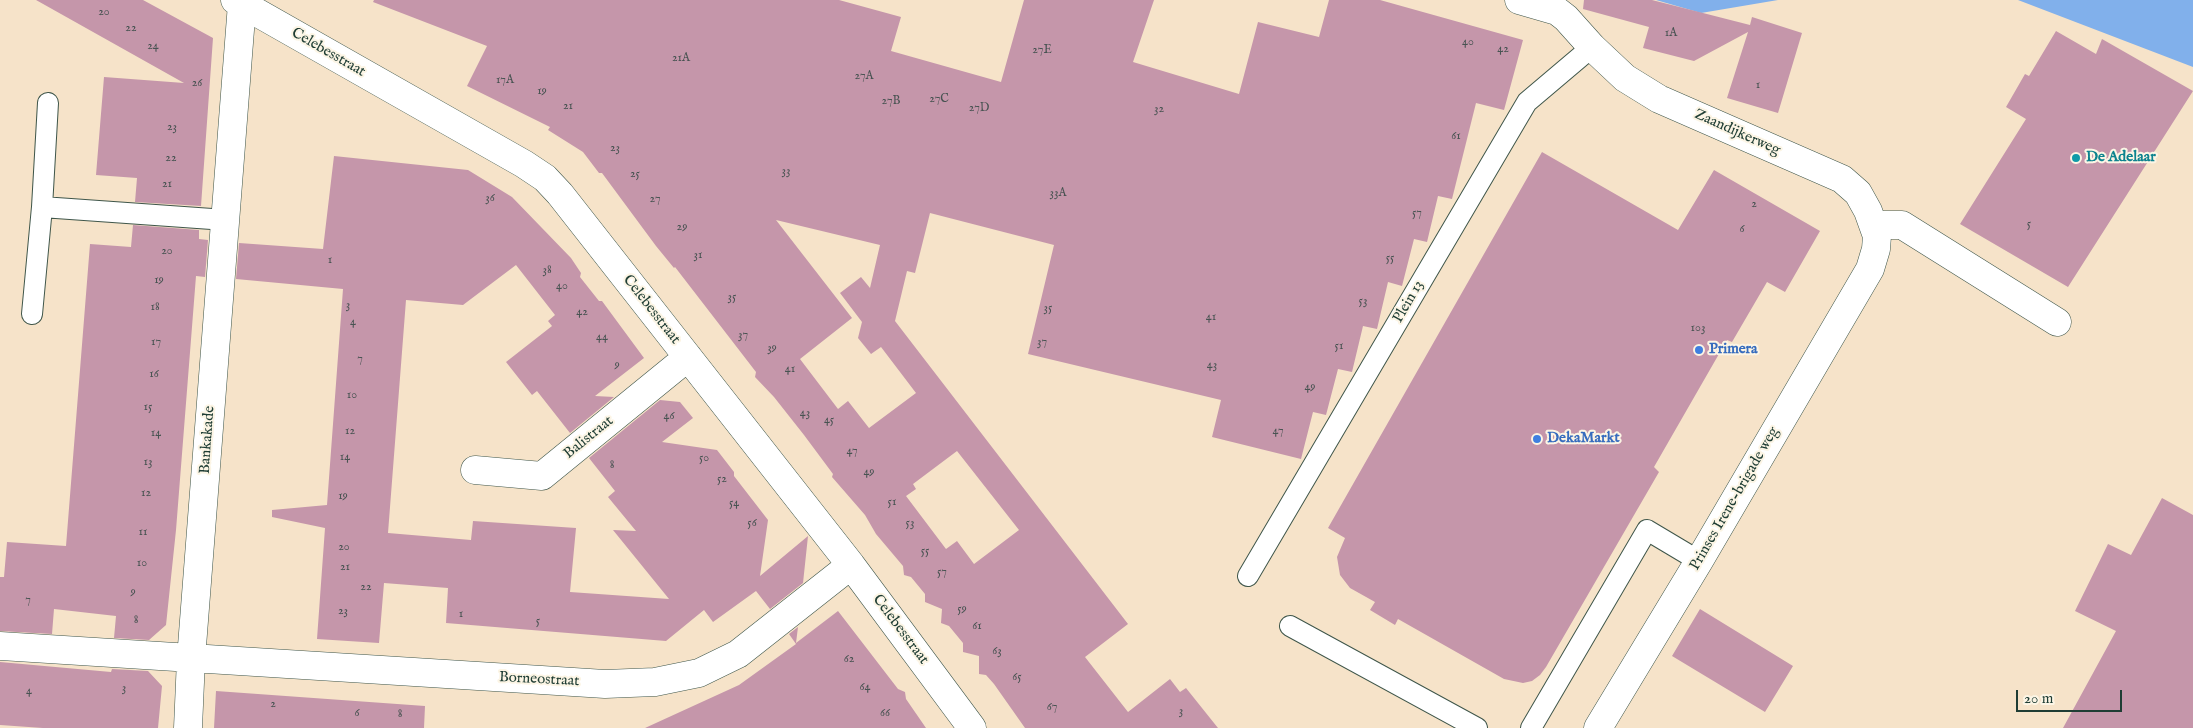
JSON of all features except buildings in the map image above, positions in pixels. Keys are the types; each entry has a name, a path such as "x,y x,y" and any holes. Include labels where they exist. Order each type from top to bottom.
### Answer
{"street":[{"name":"Zaandijkerweg","path":"1519,0 1557,11 1625,78 1659,99 1842,179 1858,193 1874,224 1876,243 1870,269"},
{"name":"Bankakade","path":"188,728 191,659 226,220 238,2"},
{"name":"Celebesstraat","path":"238,2 524,164 545,178 560,194 851,565 972,728"},
{"path":"1874,224 1902,225 2057,322"},
{"name":"Prinses Irene-brigade weg","path":"1598,728 1699,561 1870,269"},
{"name":"Balistraat","path":"475,470 542,476 688,357"},
{"name":"Borneostraat","path":"191,659 605,684 655,682 699,674 738,654 851,565"},
{"path":"0,646 191,659"}],"lane":[{"name":"Plein 13","path":"1248,576 1527,102 1592,47"},
{"path":"32,314 42,207 48,103"},
{"path":"42,207 226,220"},
{"path":"1531,728 1647,530 1699,561"},
{"path":"1290,626 1477,728"}],"water":[{"path":"1656,0 1778,0 1701,13"},
{"path":"2018,0 2193,0 2193,67"}],"place":[{"name":"De Adelaar","path":"2076,158"},
{"name":"Primera","path":"1699,350"},
{"name":"DekaMarkt","path":"1537,439"}]}
